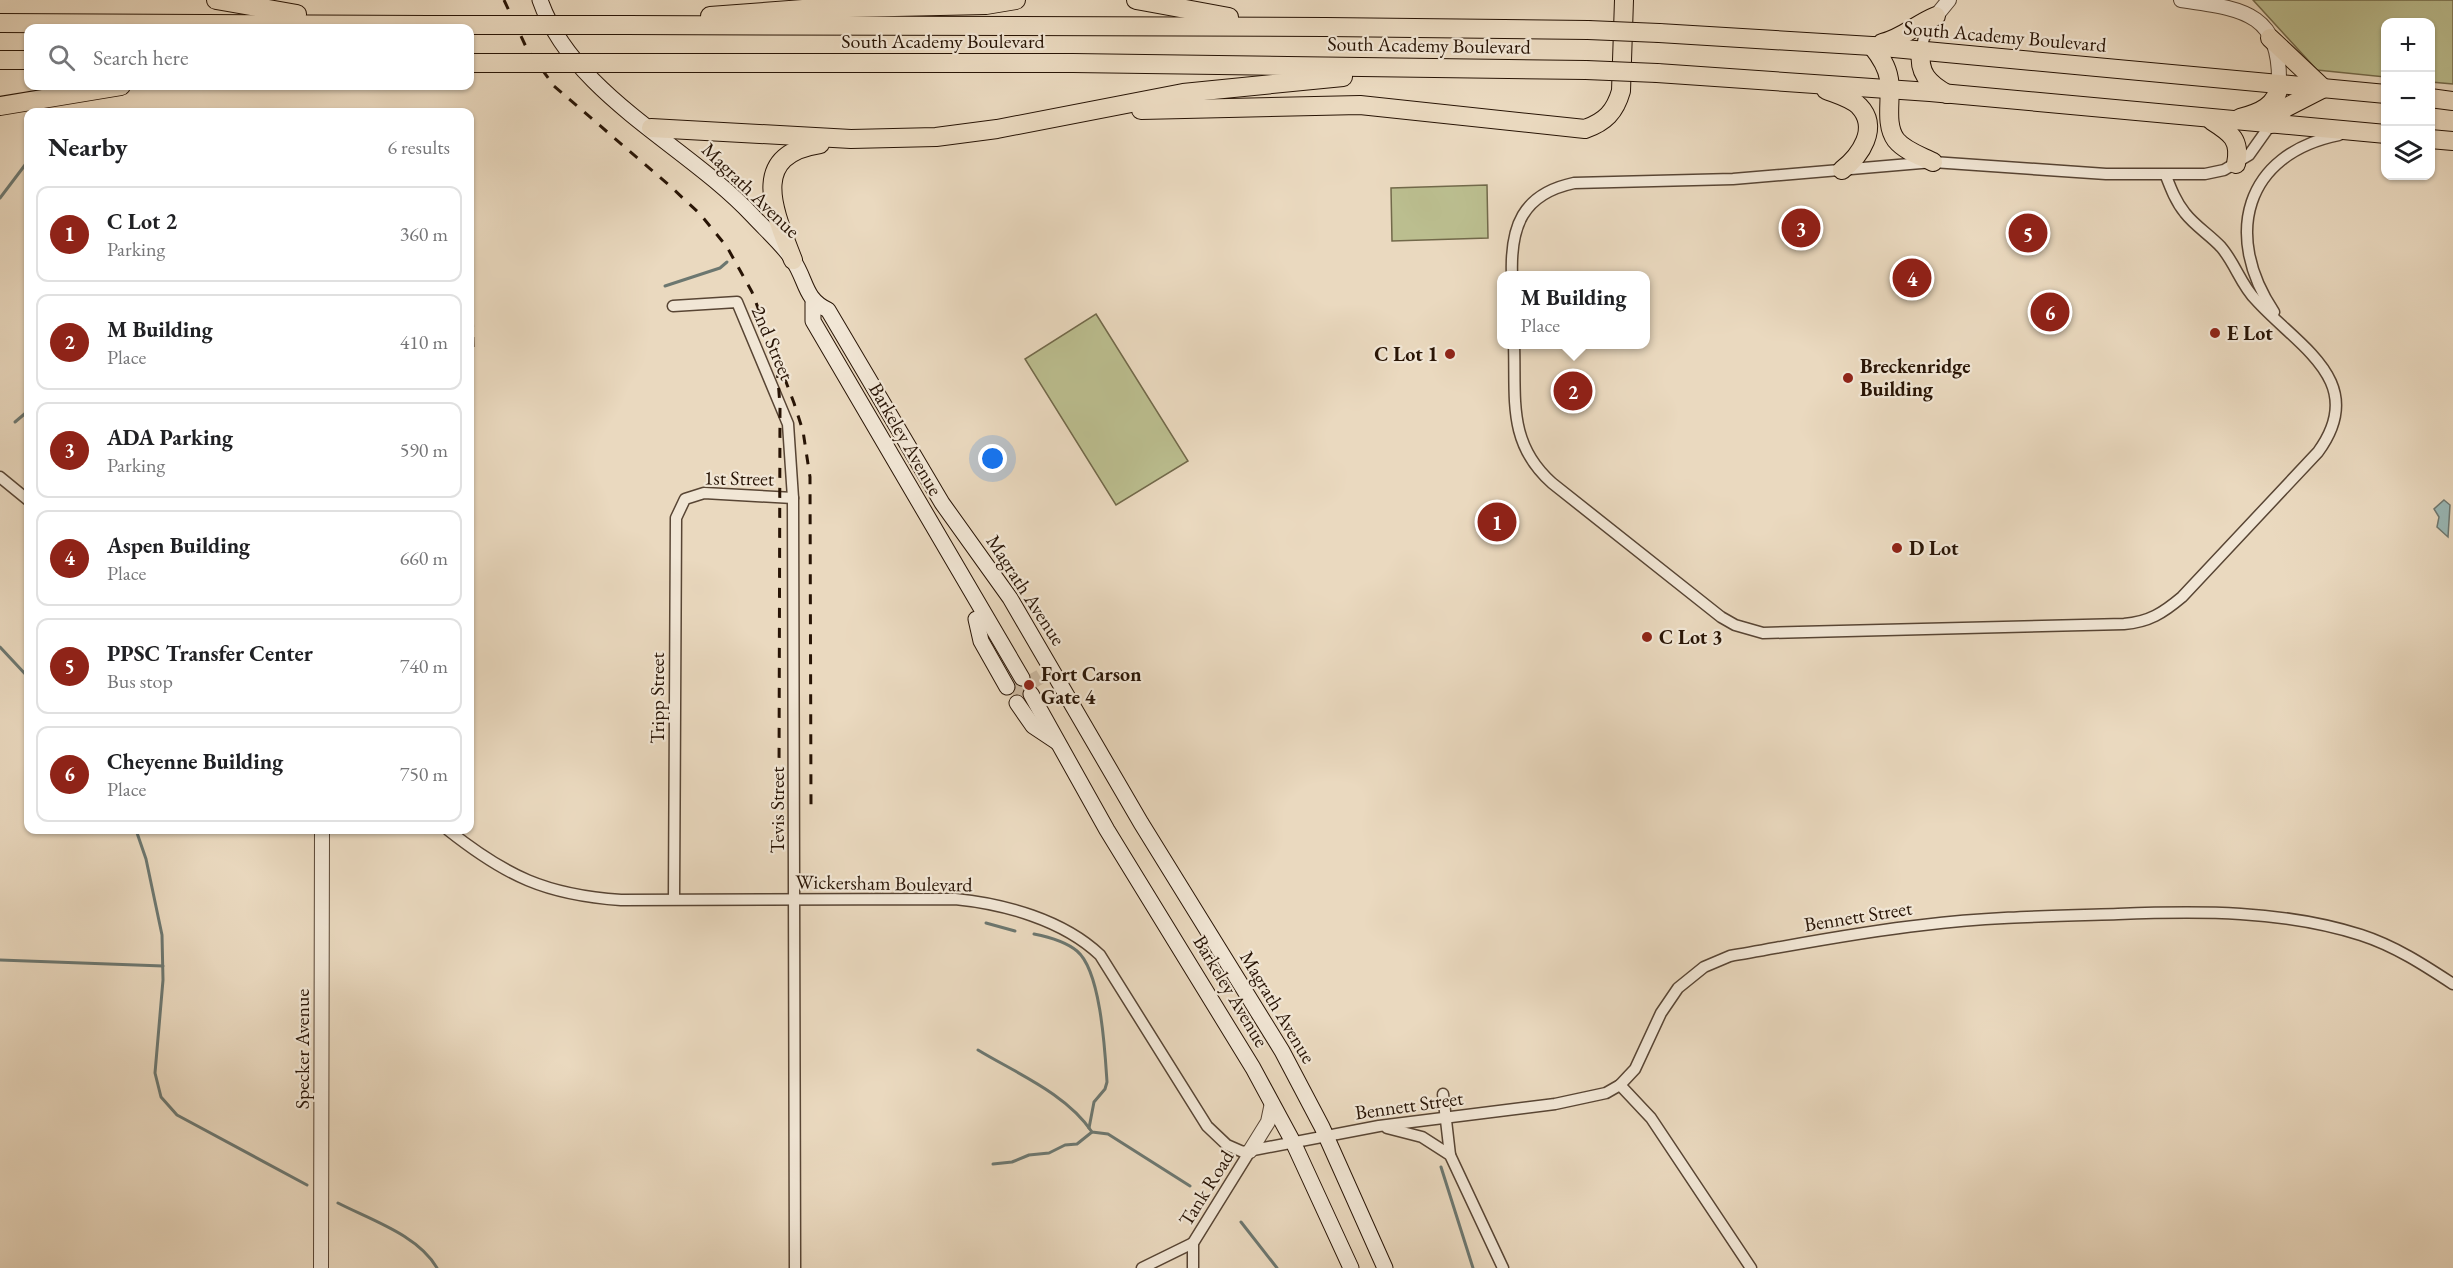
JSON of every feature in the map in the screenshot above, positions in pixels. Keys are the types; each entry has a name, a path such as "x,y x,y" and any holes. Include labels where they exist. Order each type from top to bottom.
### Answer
{"highway":[{"path":"216,0 355,23"},
{"path":"625,26 761,10 986,5 1016,0"},
{"path":"1136,0 1201,13 1326,27"},
{"path":"1076,114 1360,105 1585,129 1606,119 1618,102 1621,91 1624,0"},
{"path":"1933,162 1906,149 1896,140 1892,130 1890,89 1885,64 1872,46 1900,38 1920,22 1936,16"},
{"name":"South Academy Boulevard","path":"0,23 392,24"},
{"name":"South Academy Boulevard","path":"474,25 1326,27 1588,30 1872,46 2381,94"},
{"path":"2270,38 2323,88 2285,108 2271,124"},
{"path":"1921,50 1919,63 1926,79 1949,94"},
{"path":"0,60 24,60"},
{"name":"South Academy Boulevard","path":"474,63 1073,63 1586,70 1930,92 2381,135"},
{"path":"651,128 851,139 936,137 997,129 1183,93 1237,86 1466,68"},
{"path":"1810,84 1850,100 1860,107 1866,117 1867,137 1863,149 1856,159 1842,170"},
{"path":"2229,120 2265,109 2275,101 2279,85"},
{"path":"0,106 97,90"},
{"path":"1892,130 1905,106 1930,92"},
{"path":"2435,98 2453,100"},
{"path":"2208,118 2230,132 2235,139 2239,146 2236,164"},
{"path":"793,260 771,194 778,164 801,147 851,139"},
{"path":"2435,139 2453,141"}],"main road":[{"name":"Magrath Avenue","path":"540,0 573,59 625,111 651,128 729,192 793,260 813,303 828,310 942,503 1010,598 1141,823 1282,1051 1326,1135 1385,1268"},
{"name":"Barkeley Avenue","path":"813,303 813,321 972,593 1019,680 981,641 972,593"},
{"name":"Barkeley Avenue","path":"1060,744 1033,726 1028,696 1055,720 1060,744 1107,830 1246,1055 1293,1142 1351,1268"}],"street":[{"path":"1921,50 1924,38 1936,16 1949,0"},
{"path":"2181,0 2230,6 2259,20 2278,55 2279,85"},
{"path":"1512,271 1512,244 1519,219 1538,198 1561,186 1574,183 1733,179 1933,162 2166,176 2205,174 2224,170 2249,155 2271,124"},
{"path":"2281,322 2258,284 2247,247 2249,211 2254,195 2269,170 2292,153 2319,139 2356,132"},
{"path":"1514,349 1516,423 1530,460 1552,483 1735,625 1762,633 2124,624 2148,620 2162,614 2182,597 2327,440 2332,428 2336,401 2329,376 2318,359 2247,290 2221,247 2185,214 2166,176"},
{"name":"2nd Street","path":"673,306 737,302 788,424"},
{"name":"Tevis Street","path":"788,424 793,498 795,1268"},
{"path":"0,477 24,497"},
{"name":"1st Street","path":"685,499 704,493 793,498"},
{"name":"Tripp Street","path":"674,900 676,518 685,499"},
{"name":"Specker Avenue","path":"321,1268 322,834"},
{"name":"Wickersham Boulevard","path":"454,834 502,869 544,887 603,899 972,901 1001,906 1073,934 1091,946 1109,965 1207,1126 1232,1149 1250,1151"},
{"name":"Bennett Street","path":"1326,1135 1590,1098 1620,1085 1635,1069 1671,997 1687,980 1704,967 1730,956 1922,925 2002,918 2169,912 2271,917 2326,926 2378,941 2406,954 2453,984"},
{"path":"1620,1085 1651,1118 1751,1268"},
{"path":"1443,1094 1450,1155 1503,1268"},
{"path":"1250,1151 1268,1122 1272,1103"},
{"path":"1379,1126 1422,1137 1450,1155"},
{"path":"1250,1151 1326,1135"},
{"name":"Tank Road","path":"1193,1268 1193,1243 1250,1151"},
{"name":"Tank Road","path":"1142,1268 1193,1243"}],"green space":[{"path":"2253,0 2453,0 2453,84 2435,82 2435,18 2381,18 2381,77 2317,70"},
{"path":"1487,185 1488,238 1392,241 1391,188"},
{"path":"1096,314 1188,461 1116,505 1025,359"}],"water":[{"path":"2444,500 2450,505 2448,537 2437,527 2439,517 2434,509"}],"waterway":[{"path":"0,198 24,166"},
{"path":"665,286 720,268 727,262"},
{"path":"15,422 24,414"},
{"path":"0,647 24,673"},
{"path":"137,834 146,859 162,935 163,980 155,1073 161,1097 177,1115 307,1185"},
{"path":"986,923 1015,931"},
{"path":"1034,934 1057,940 1077,951 1085,961 1097,993 1107,1082 1105,1089 1094,1102 1089,1128"},
{"path":"0,960 163,966"},
{"path":"978,1050 1055,1095 1069,1106 1092,1132 1108,1134 1190,1186"},
{"path":"993,1164 1012,1162 1029,1155 1049,1153 1065,1145 1077,1144 1092,1132"},
{"path":"1441,1167 1473,1268"},
{"path":"338,1203 406,1237 429,1256 437,1268"},
{"path":"1241,1222 1277,1268"}],"tunnel":[{"path":"1030,674 1039,689"},
{"path":"1015,683 1024,699"}],"railway":[{"path":"504,0 527,49 554,86 670,186 700,214 727,247 752,292 794,403 803,431 810,477 811,812"},
{"path":"777,368 780,405 779,779"}],"place":[{"name":"ADA Parking","path":"1801,228"},
{"name":"PPSC Transfer Center","path":"2028,233"},
{"name":"Aspen Building","path":"1912,278"},
{"name":"Cheyenne Building","path":"2050,312"},
{"name":"E Lot","path":"2215,333"},
{"name":"C Lot 1","path":"1450,354"},
{"name":"Breckenridge Building","path":"1848,378"},
{"name":"M Building","path":"1573,391"},
{"name":"C Lot 2","path":"1497,522"},
{"name":"D Lot","path":"1897,548"},
{"name":"C Lot 3","path":"1647,637"},
{"name":"Fort Carson Gate 4","path":"1029,685"}]}
